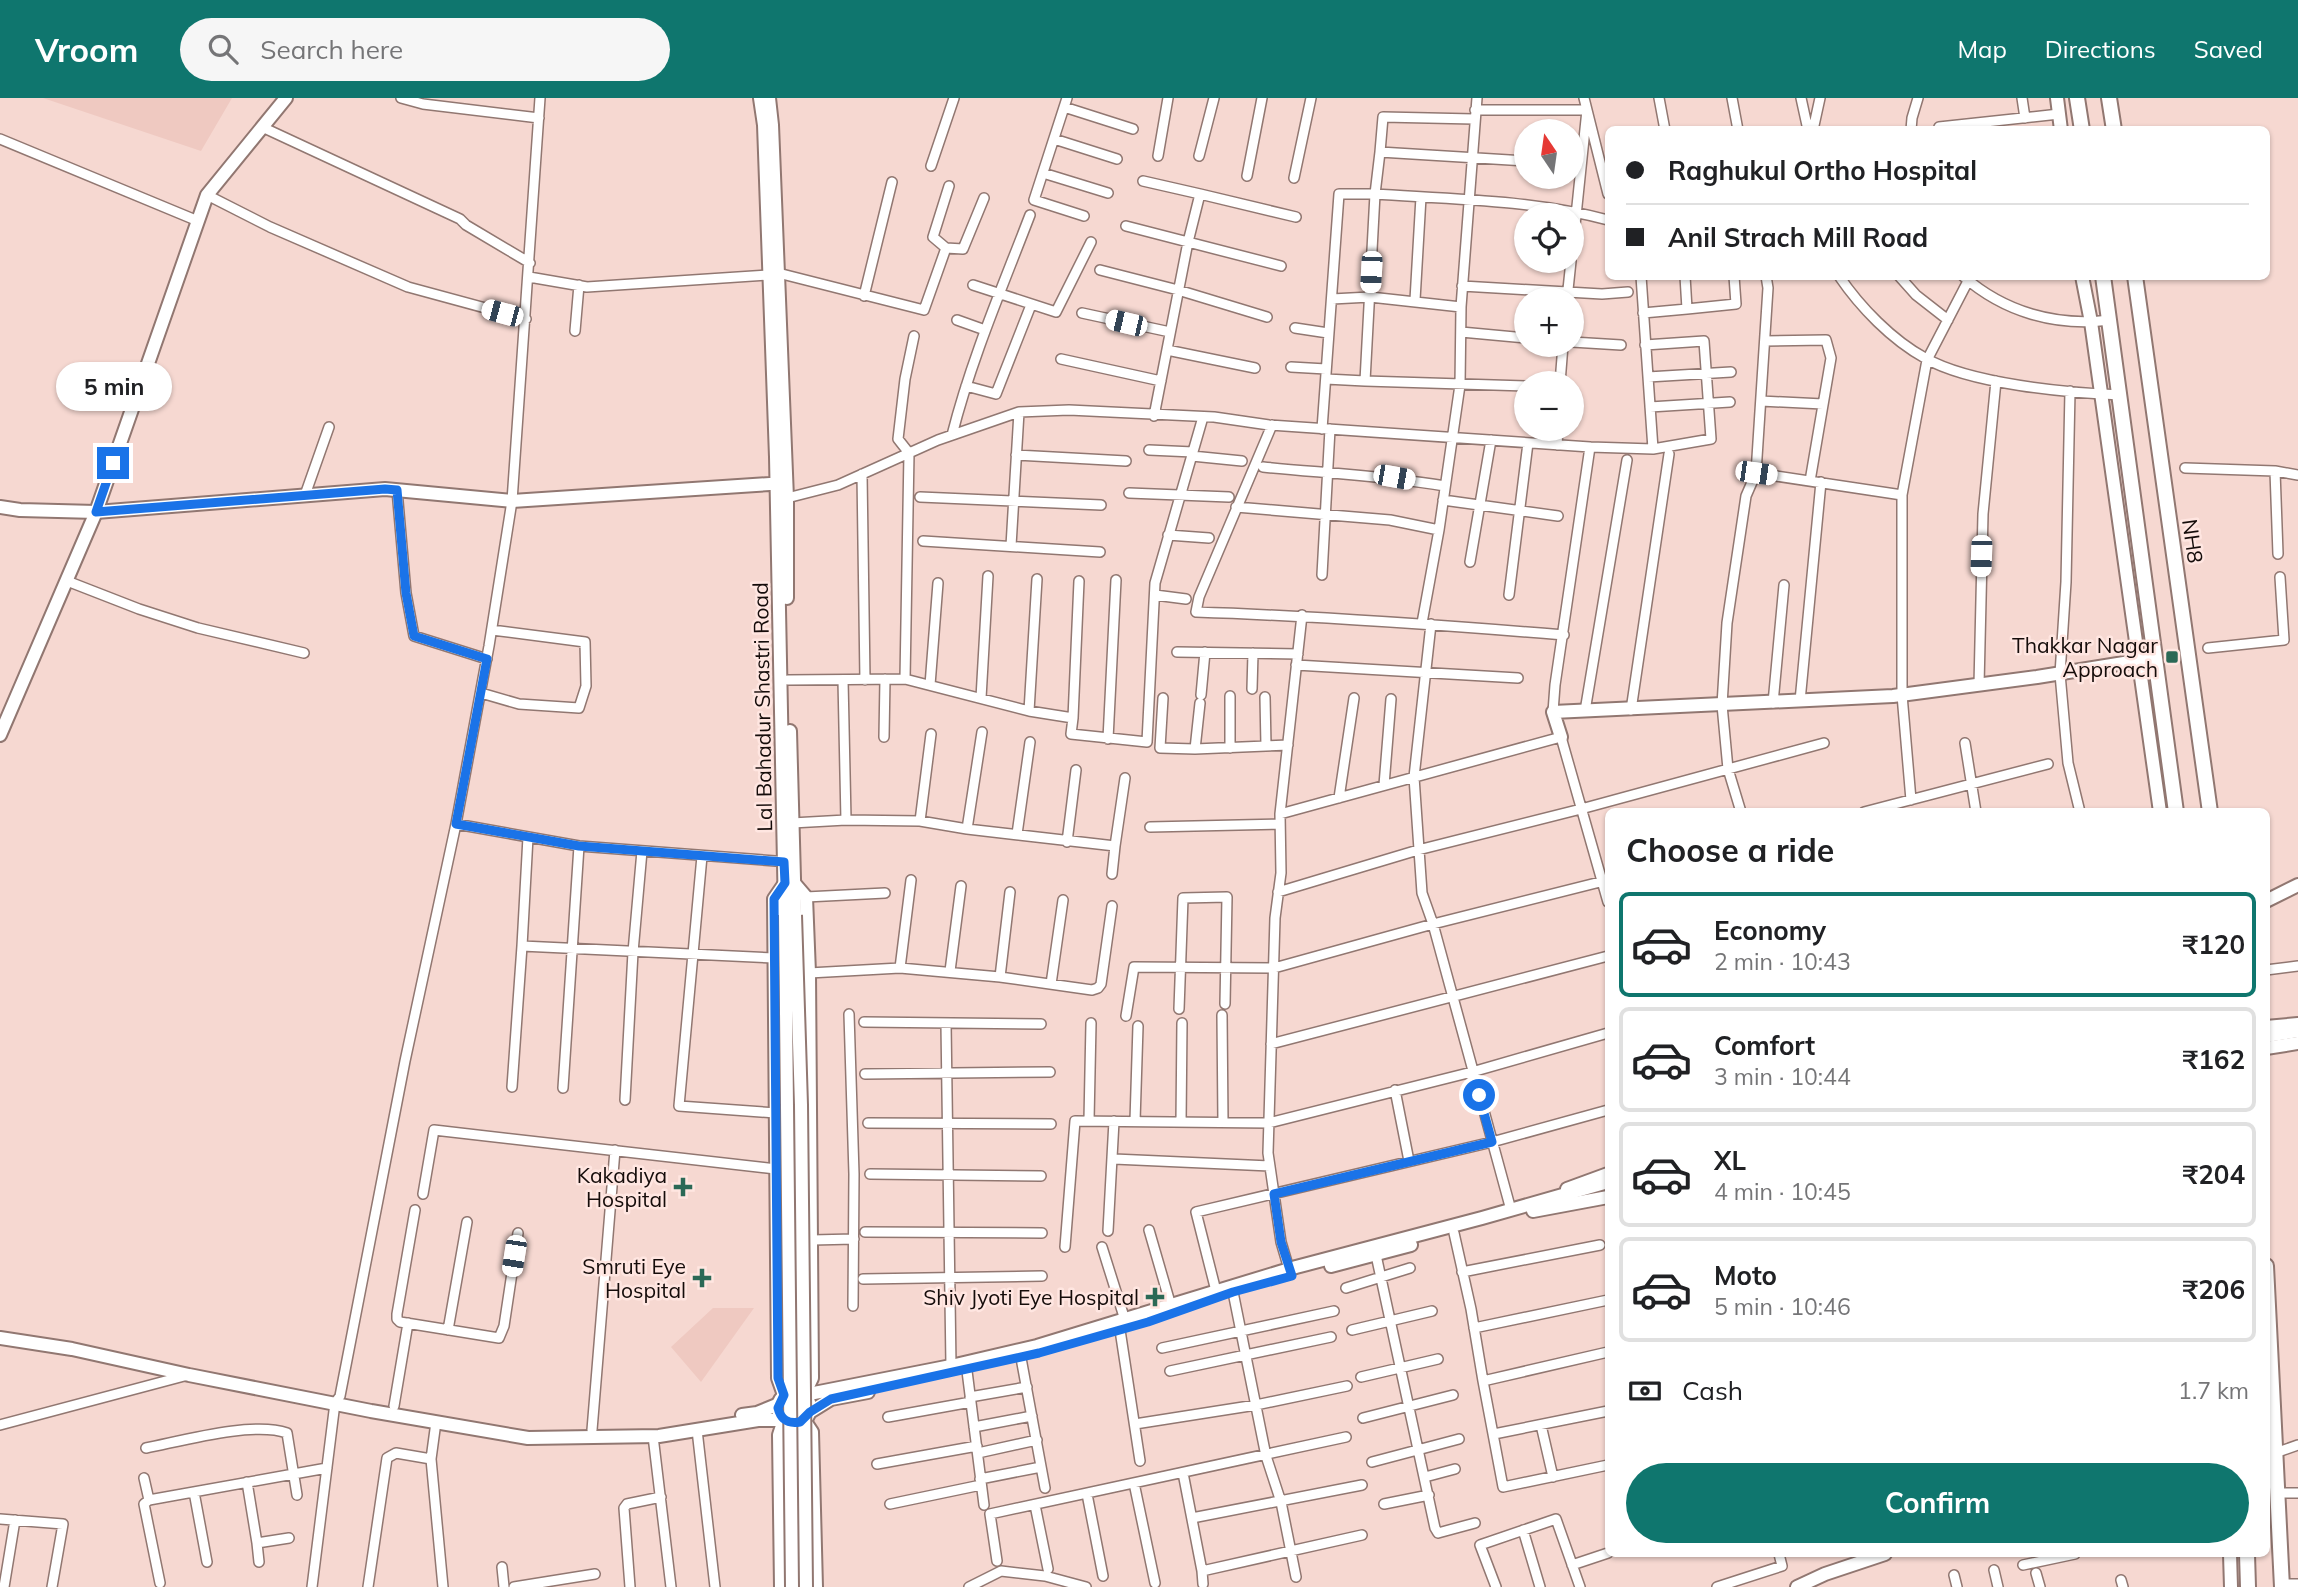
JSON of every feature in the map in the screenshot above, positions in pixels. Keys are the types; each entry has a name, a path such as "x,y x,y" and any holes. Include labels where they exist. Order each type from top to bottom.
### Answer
{"main road":[{"path":"2077,98 2081,126"},
{"path":"2109,98 2113,126"},
{"path":"2104,280 2175,808"},
{"name":"NH8","path":"2136,280 2209,808"},
{"path":"2270,1340 2282,1585"},
{"path":"2247,1557 2248,1587"}],"street":[{"path":"0,735 96,512 207,195 286,98"},
{"path":"401,98 423,104 539,118"},
{"path":"312,1587 337,1400 456,824 487,659 512,501 540,98"},
{"name":"Lal Bahadur Shastri Road","path":"761,98 774,274 790,883 774,899 778,1378 781,1400"},
{"path":"769,98 774,274"},
{"path":"931,166 954,98"},
{"path":"1158,156 1168,98"},
{"path":"1199,156 1214,98"},
{"path":"1247,176 1262,98"},
{"path":"1294,178 1311,98"},
{"path":"1477,98 1462,286 1460,385 1426,624 1426,673 1414,777 1422,893 1433,924 1511,1210"},
{"path":"1584,98 1605,182"},
{"path":"1659,98 1664,126"},
{"path":"1732,98 1737,126"},
{"path":"1801,98 1809,126"},
{"path":"1811,126 1820,98"},
{"path":"1911,126 1918,98"},
{"path":"2022,98 2025,118"},
{"path":"2057,98 2060,126"},
{"path":"1084,216 1034,200 1065,102 1133,129"},
{"path":"1365,381 1375,194 1383,117 1587,110"},
{"path":"1584,125 1587,110"},
{"path":"1949,126 2059,114"},
{"path":"262,127 460,219 530,263"},
{"path":"0,139 198,221"},
{"path":"1054,139 1117,159"},
{"path":"1380,152 1514,160"},
{"path":"1043,173 1108,193"},
{"path":"1143,181 1296,217"},
{"path":"864,296 892,182"},
{"path":"949,186 933,237 946,248 963,250 984,198"},
{"path":"1154,416 1200,194"},
{"path":"1322,575 1327,474 1326,374 1339,194 1375,194 1514,205"},
{"path":"207,195 270,227 408,287 526,319"},
{"path":"1415,300 1421,197"},
{"path":"1584,213 1605,219"},
{"path":"952,435 985,330 1030,215"},
{"path":"1126,226 1282,266"},
{"path":"973,285 1056,312 1091,243"},
{"path":"529,277 579,285 774,274 924,310 946,248"},
{"path":"1100,270 1267,317"},
{"path":"1641,280 1653,449"},
{"path":"1685,280 1687,309"},
{"path":"1643,313 1736,304 1734,280"},
{"path":"1740,808 1728,769 1722,705 1727,623 1746,496 1756,473 1769,288 1767,280"},
{"path":"1842,280 1858,302 1909,348 1927,360 1996,381 2121,395"},
{"path":"1903,280 1916,295 1948,320"},
{"path":"1911,800 1902,695 1902,495 1927,360 1965,280"},
{"path":"1966,280 1999,303 2018,310 2063,322 2110,320"},
{"path":"2083,280 2159,808"},
{"path":"575,331 579,285"},
{"path":"1462,286 1514,290"},
{"path":"1584,295 1628,292"},
{"path":"1332,299 1415,300 1461,307"},
{"path":"966,386 996,394 1031,305"},
{"path":"1082,313 1170,332"},
{"path":"957,320 985,330"},
{"path":"1294,328 1328,333"},
{"path":"1461,332 1514,337"},
{"path":"905,679 909,453 898,439 905,379 914,336"},
{"path":"1765,341 1826,340 1831,358 1810,481"},
{"path":"787,498 838,485 952,435 1019,412 1069,410 1203,417 1272,425 1590,447 1653,449 1711,439 1704,341 1645,345"},
{"path":"1584,343 1620,345"},
{"path":"1167,349 1255,368"},
{"path":"1061,359 1161,381"},
{"path":"1292,367 1365,381 1514,386"},
{"path":"1648,377 1731,372"},
{"path":"1979,685 1983,514 1996,381"},
{"path":"2070,391 2066,582 2060,674 2068,764 2079,808"},
{"path":"1761,401 1824,404"},
{"path":"1650,407 1730,402"},
{"path":"1011,546 1019,412"},
{"path":"1079,580 1071,734 1147,742 1155,583 1203,417"},
{"path":"1272,425 1199,597 1196,612 1302,615 1321,619 1564,635"},
{"path":"305,495 329,427"},
{"path":"1470,562 1491,440"},
{"path":"1557,441 1557,445"},
{"path":"1509,595 1528,443"},
{"path":"1126,1016 1133,967 1274,968 1433,924 1605,881 1553,712 1590,447"},
{"path":"1149,450 1242,461"},
{"path":"1016,454 1126,461"},
{"path":"1630,710 1669,454"},
{"path":"1585,711 1627,460"},
{"path":"1263,467 1327,474 1394,477 1445,486"},
{"path":"2185,468 2275,471 2298,475"},
{"path":"2275,471 2278,554"},
{"path":"1756,473 1902,495"},
{"path":"862,474 865,680"},
{"path":"1800,701 1821,482"},
{"path":"0,507 96,512 385,489 512,501 781,483 787,498 792,823 789,862 579,846 456,824"},
{"path":"397,490 406,593 414,636 487,659"},
{"path":"1129,492 1229,497"},
{"path":"920,497 1101,505"},
{"path":"1443,500 1558,516"},
{"path":"1236,508 1390,520 1439,530"},
{"path":"1168,535 1209,538"},
{"path":"923,541 1100,552"},
{"path":"981,698 988,576"},
{"path":"2208,648 2284,640 2280,577"},
{"path":"1030,710 1037,579"},
{"path":"1108,739 1116,580"},
{"path":"67,581 198,628 304,653"},
{"path":"930,685 937,583"},
{"path":"1773,703 1784,584"},
{"path":"1154,595 1186,599"},
{"path":"1291,1272 1281,1242 1270,1166 1269,1123 1280,819 1302,615"},
{"path":"481,693 519,704 579,708 586,686 585,642 492,630"},
{"path":"1177,652 1298,654"},
{"path":"1195,749 1205,652"},
{"path":"1252,689 1253,653"},
{"path":"1553,712 1902,695 2155,658"},
{"path":"1296,665 1518,678"},
{"path":"884,737 885,679"},
{"path":"788,680 905,679 1073,718"},
{"path":"843,680 846,820"},
{"path":"1230,696 1230,748"},
{"path":"1265,697 1266,746"},
{"path":"1163,698 1160,748 1287,745"},
{"path":"1339,798 1354,698"},
{"path":"1384,785 1391,699"},
{"path":"967,829 982,732"},
{"path":"920,821 932,734"},
{"path":"1150,827 1280,819 1339,798 1561,737"},
{"path":"1017,834 1030,742"},
{"path":"1278,892 1418,850 1824,743"},
{"path":"1965,743 1975,808"},
{"path":"1880,808 2048,764"},
{"path":"1067,842 1076,770"},
{"path":"1112,874 1125,778"},
{"path":"792,823 846,820 920,821 1067,842 1115,846"},
{"path":"512,1087 528,837"},
{"path":"563,1088 579,846"},
{"path":"625,1100 642,851"},
{"path":"702,856 678,1105 776,1113"},
{"path":"900,968 911,880"},
{"path":"790,883 806,897 885,894"},
{"path":"790,883 792,1587"},
{"path":"2270,899 2298,885"},
{"path":"950,971 961,886"},
{"path":"1000,977 1010,892"},
{"path":"804,1395 812,1378 806,897"},
{"path":"1179,1009 1178,967 1183,898 1227,897 1225,1004"},
{"path":"1051,984 1063,900"},
{"path":"809,973 900,968 950,971 1092,990 1101,984 1112,906"},
{"path":"790,915 801,1105 806,1587"},
{"path":"522,946 774,958"},
{"path":"1271,1044 1605,957"},
{"path":"2270,970 2298,966"},
{"path":"849,1014 855,1239 853,1306"},
{"path":"1222,1016 1223,1122"},
{"path":"864,1021 1041,1024"},
{"path":"1089,1120 1091,1023"},
{"path":"1181,1122 1182,1023"},
{"path":"946,1024 951,1366"},
{"path":"2270,1027 2298,1024"},
{"path":"1135,1121 1138,1026"},
{"path":"2270,1034 2298,1031"},
{"path":"1065,1247 1075,1121 1269,1123 1472,1072 1605,1034"},
{"path":"2270,1042 2298,1038"},
{"path":"2270,1047 2298,1043"},
{"path":"865,1074 1050,1072"},
{"path":"1395,1090 1409,1161"},
{"path":"1216,1292 1196,1212 1492,1142 1605,1111"},
{"path":"1108,1231 1114,1160 1114,1121"},
{"path":"868,1123 1051,1124"},
{"path":"423,1194 434,1130 776,1169"},
{"path":"592,1430 615,1150"},
{"path":"1114,1160 1270,1166"},
{"path":"870,1174 1041,1176"},
{"path":"1532,1208 1605,1175"},
{"path":"1590,1192 1605,1184"},
{"path":"0,1329 73,1341 436,1422 528,1438 653,1436 758,1420 784,1420 794,1423 831,1399 1021,1357 1291,1272 1376,1255 1532,1208 1605,1190"},
{"path":"0,1338 72,1349 189,1375 337,1400 394,1406 529,1430 658,1428 757,1413 792,1392 804,1395 951,1366 1123,1325 1216,1292 1511,1210 1605,1197"},
{"path":"415,1210 397,1314 400,1322 499,1338 502,1334 518,1233"},
{"path":"449,1330 467,1222"},
{"path":"1149,1230 1171,1306"},
{"path":"865,1232 1042,1233"},
{"path":"1454,1233 1503,1487 1605,1466"},
{"path":"812,1240 855,1239"},
{"path":"1462,1272 1600,1245"},
{"path":"1102,1247 1123,1325 1140,1461"},
{"path":"1376,1255 1438,1533 1475,1523"},
{"path":"1346,1288 1410,1268"},
{"path":"863,1279 1042,1276"},
{"path":"1233,1292 1266,1456 1280,1502 1296,1577"},
{"path":"1474,1328 1605,1301"},
{"path":"1162,1348 1334,1311"},
{"path":"1352,1330 1432,1311"},
{"path":"394,1406 408,1323"},
{"path":"1170,1371 1331,1336"},
{"path":"1483,1381 1605,1353"},
{"path":"1021,1357 1045,1488"},
{"path":"1361,1377 1438,1359"},
{"path":"967,1370 984,1506"},
{"path":"0,1426 189,1375"},
{"path":"1135,1424 1256,1405 1347,1386"},
{"path":"888,1417 1027,1387"},
{"path":"804,1395 809,1402 807,1416 813,1432 817,1587"},
{"path":"1363,1418 1453,1395"},
{"path":"781,1400 779,1412 784,1420"},
{"path":"1494,1434 1605,1412"},
{"path":"974,1427 1032,1416"},
{"path":"781,1587 779,1435 784,1420"},
{"path":"436,1422 431,1459 443,1587"},
{"path":"1542,1424 1553,1477"},
{"path":"146,1448 230,1432 277,1429 287,1433 297,1495"},
{"path":"697,1430 715,1587"},
{"path":"653,1436 671,1587"},
{"path":"997,1561 990,1514 1346,1437"},
{"path":"1371,1462 1459,1439"},
{"path":"877,1464 1037,1440"},
{"path":"2276,1452 2298,1445"},
{"path":"368,1587 387,1458 396,1453 431,1459"},
{"path":"890,1504 1041,1467"},
{"path":"160,1583 145,1504 149,1500 327,1468"},
{"path":"1425,1477 1455,1469"},
{"path":"1183,1473 1203,1584"},
{"path":"144,1478 149,1500"},
{"path":"247,1482 260,1562"},
{"path":"1134,1483 1155,1583"},
{"path":"1192,1518 1362,1485"},
{"path":"194,1492 207,1562"},
{"path":"2277,1493 2298,1493"},
{"path":"1087,1494 1103,1576"},
{"path":"1384,1504 1429,1495"},
{"path":"630,1587 624,1508 627,1504 661,1497"},
{"path":"1035,1505 1048,1569"},
{"path":"0,1519 63,1524 52,1587"},
{"path":"1496,1587 1480,1545 1556,1519 1580,1587"},
{"path":"4,1587 15,1520"},
{"path":"1523,1530 1540,1587"},
{"path":"1202,1571 1362,1535"},
{"path":"257,1543 289,1538"},
{"path":"1572,1565 1605,1554"},
{"path":"1717,1587 1782,1566 1780,1557"},
{"path":"1797,1587 1825,1574 1876,1557"},
{"path":"2022,1565 2061,1557"},
{"path":"2230,1557 2231,1587"},
{"path":"502,1567 505,1587"},
{"path":"1994,1570 1998,1587"},
{"path":"968,1587 1001,1571 1045,1576 1086,1587"},
{"path":"2036,1573 2040,1587"},
{"path":"514,1587 595,1574"},
{"path":"1954,1575 1956,1587"},
{"path":"1062,1587 1072,1583"},
{"path":"2282,1585 2298,1584"}],"shaded area":[{"path":"43,98 232,98 201,151"},
{"path":"713,1308 754,1308 701,1382 671,1347"}],"place":[{"name":"Thakkar Nagar Approach","path":"2172,657"},
{"name":"Kakadiya Hospital","path":"683,1187"},
{"name":"Smruti Eye Hospital","path":"702,1278"},
{"name":"Shiv Jyoti Eye Hospital","path":"1155,1297"}],"route":[{"path":"113,463 96,512 397,490 406,593 414,636 487,659 456,824 579,846 784,862 785,883 774,899 774,958 778,1378 784,1395 778,1408 784,1420 800,1422 831,1399 1039,1353 1292,1276 1281,1242 1274,1194 1492,1142 1479,1095"}]}
